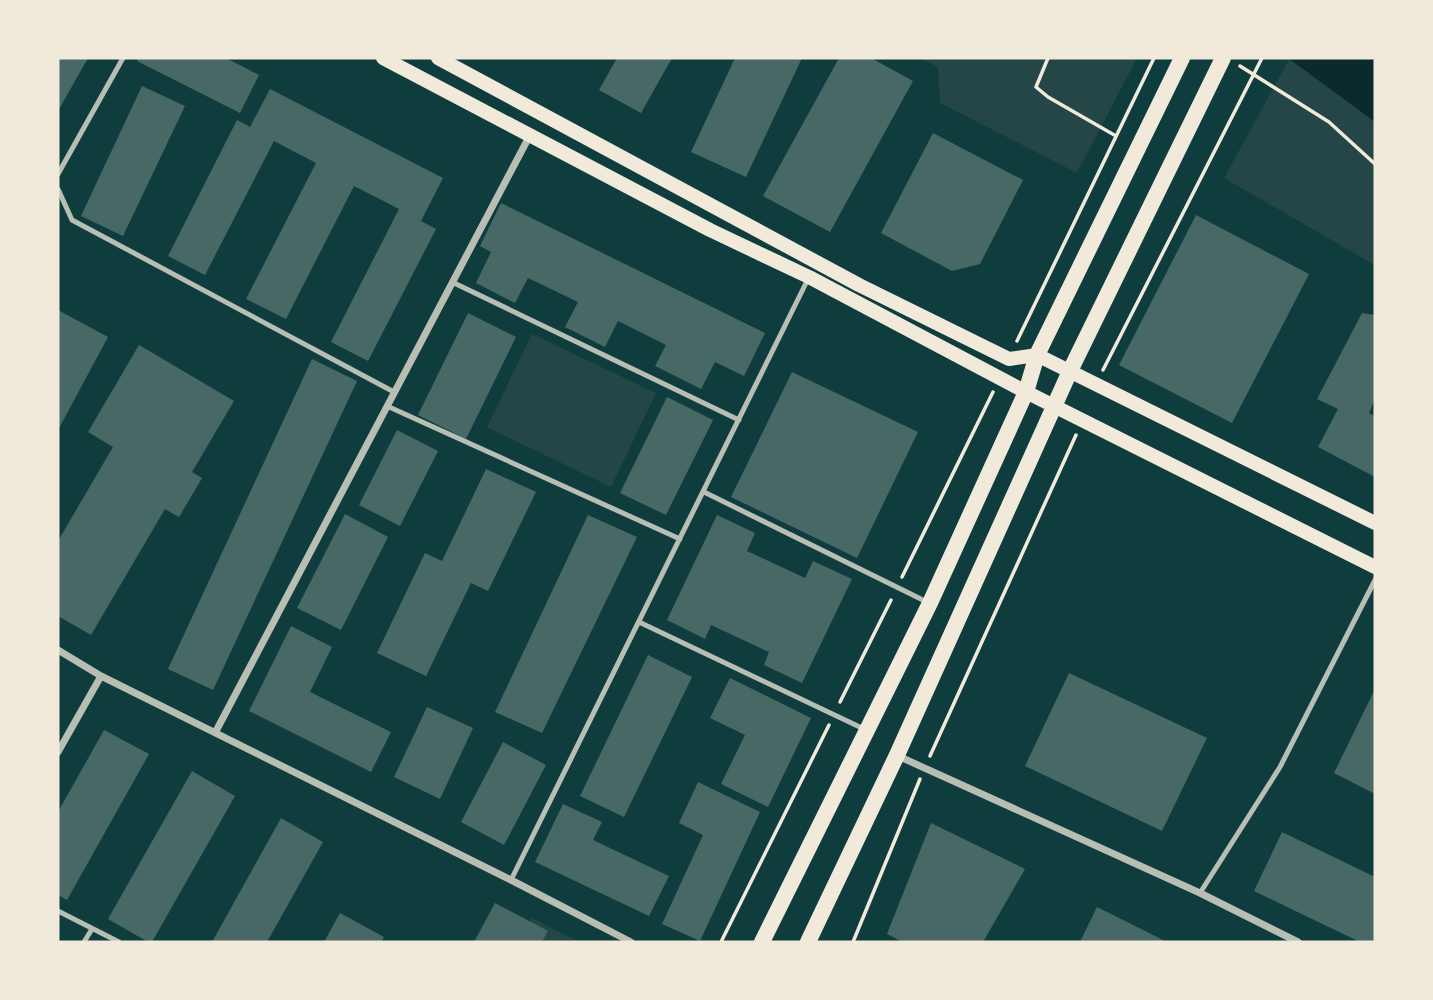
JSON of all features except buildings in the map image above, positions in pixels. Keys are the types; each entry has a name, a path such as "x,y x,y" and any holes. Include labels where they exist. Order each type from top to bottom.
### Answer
{"main road":[{"path":"383,58 710,230 809,277 1027,392 1375,566"},
{"path":"438,58 859,285 1009,359 1037,355 1375,523"},
{"path":"762,942 930,603 1027,392 1037,355 1182,58"},
{"path":"808,942 897,755 1070,371 1226,62"}],"street":[{"path":"215,733 529,137"},
{"path":"58,650 101,676 631,942"},
{"path":"58,752 101,676"},
{"path":"897,755 1200,893 1298,942"}],"lane":[{"path":"58,174 123,58"},
{"path":"58,189 72,220 394,392"},
{"path":"511,880 809,277"},
{"path":"452,282 740,420"},
{"path":"387,405 680,539"},
{"path":"704,492 930,603"},
{"path":"1200,893 1280,767 1375,580"},
{"path":"639,622 867,731"},
{"path":"58,911 120,942"},
{"path":"84,942 92,929"}],"path":[{"path":"1048,58 1036,87 1048,97 1116,136"},
{"path":"1009,359 1154,58"},
{"path":"1096,383 1262,58"},
{"path":"1226,62 1329,122 1375,164"},
{"path":"721,942 1000,378"},
{"path":"853,942 924,768 1083,419"}],"shaded area":[{"path":"920,58 1137,58 1077,173 940,103 938,67"},
{"path":"1288,58 1375,58 1375,122"},
{"path":"1290,58 1375,58 1375,265 1224,178"},
{"path":"532,334 656,393 611,487 487,427"},
{"path":"532,918 579,942 519,942"}]}
